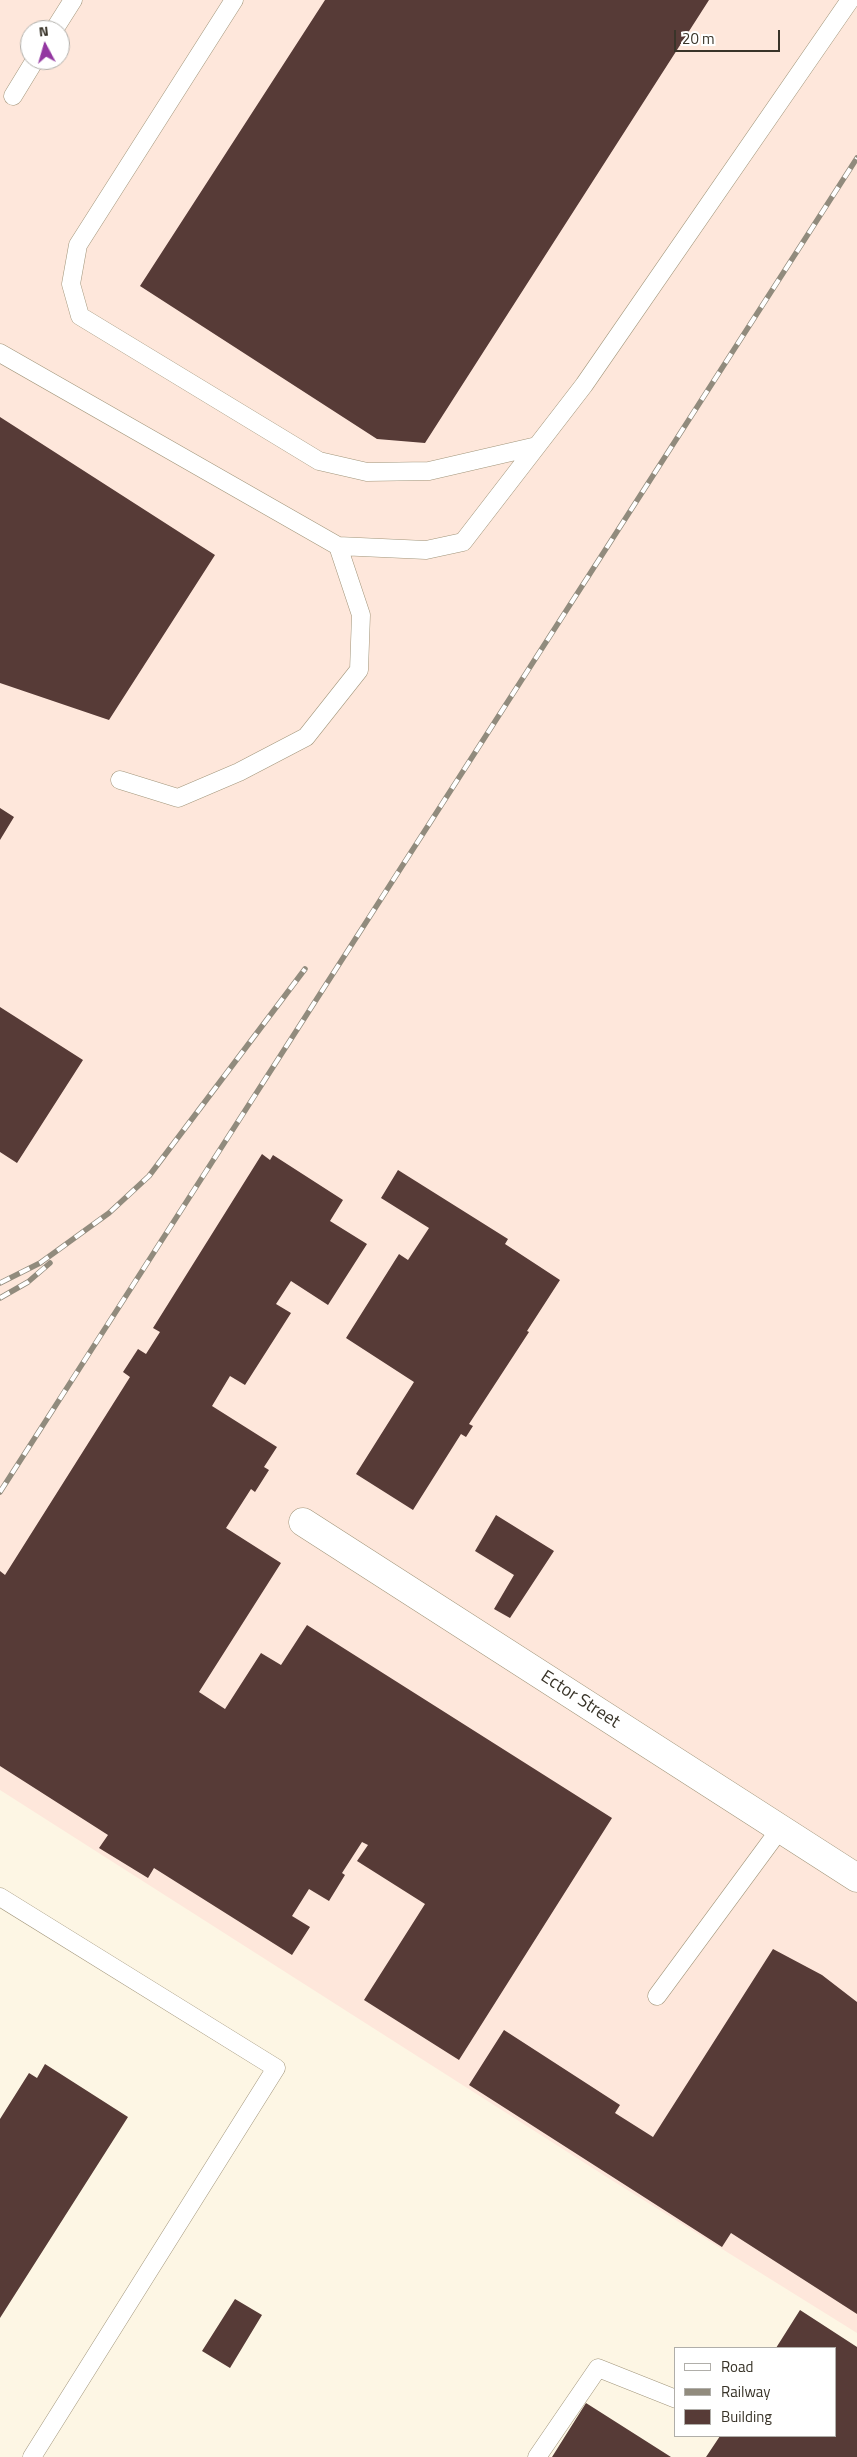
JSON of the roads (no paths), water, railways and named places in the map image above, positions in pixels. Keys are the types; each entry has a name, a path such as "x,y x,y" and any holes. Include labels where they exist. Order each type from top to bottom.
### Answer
{"street":[{"name":"Ector Street","path":"303,1522 857,1878"}],"lane":[{"path":"60,20 73,0"},
{"path":"234,0 78,245 71,284 80,316 319,461 367,472 429,470 537,446"},
{"path":"0,353 338,546 426,550 463,542 590,377 850,0"},
{"path":"12,96 29,70"},
{"path":"120,780 178,798 239,772 306,737 359,670 361,615 338,546"},
{"path":"657,1996 780,1828"},
{"path":"0,1896 276,2068 32,2457"},
{"path":"537,2457 598,2368 674,2398"}],"railway":[{"path":"0,1492 857,158"},
{"path":"0,1283 40,1263 109,1213 149,1176 305,969"},
{"path":"0,1298 28,1282 50,1263"}]}
